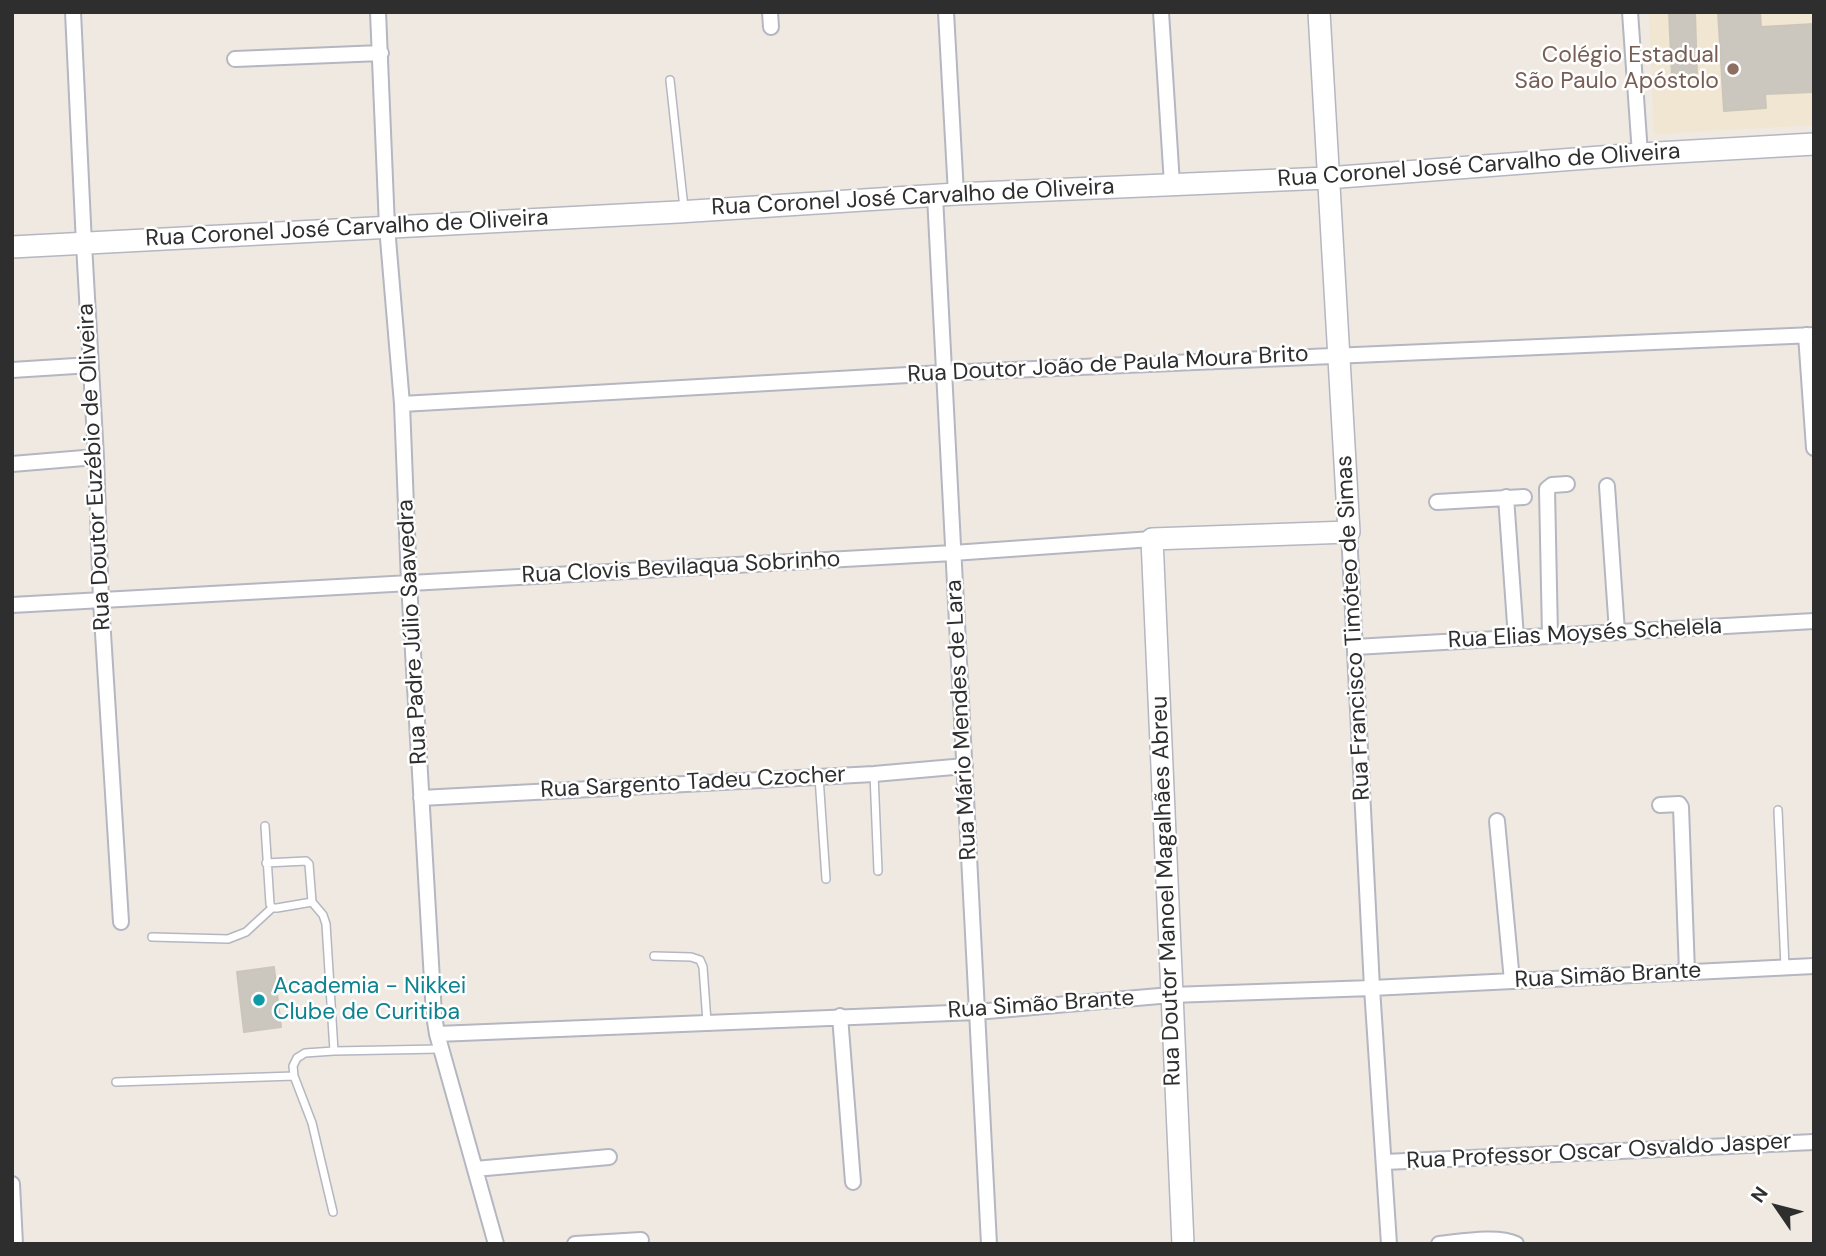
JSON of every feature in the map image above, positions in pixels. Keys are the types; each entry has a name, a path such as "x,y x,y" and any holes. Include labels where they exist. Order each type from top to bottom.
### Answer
{"street":[{"name":"Rua Doutor Euzébio de Oliveira","path":"73,12 101,601 121,922"},
{"name":"Rua Padre Júlio Saavedra","path":"378,12 387,227 402,404 409,583 434,1015 441,1049 496,1244"},
{"name":"Rua Mário Mendes de Lara","path":"946,12 943,373 989,1244"},
{"path":"1161,12 1172,184"},
{"name":"Rua Francisco Timóteo de Simas","path":"1319,12 1356,647 1372,988 1389,1244"},
{"path":"1630,12 1640,154"},
{"path":"235,59 381,53"},
{"name":"Rua Coronel José Carvalho de Oliveira","path":"12,247 684,212 945,195 1327,178 1640,154 1814,144"},
{"path":"1810,335 1814,448"},
{"name":"Rua Doutor João de Paula Moura Brito","path":"402,404 943,373 1810,335"},
{"path":"12,370 91,365"},
{"path":"12,464 96,457"},
{"path":"1550,636 1547,489 1552,485 1567,484"},
{"path":"1608,486 1617,632"},
{"path":"1506,497 1516,638"},
{"path":"1437,502 1524,497"},
{"name":"Rua Clovis Bevilaqua Sobrinho","path":"12,605 953,553 1152,538 1349,532"},
{"name":"Rua Doutor Manoel Magalhães Abreu","path":"1152,538 1183,1244"},
{"name":"Rua Elias Moysés Schelela","path":"1356,647 1814,621"},
{"name":"Rua Sargento Tadeu Czocher","path":"421,798 874,774 965,766"},
{"path":"1660,805 1678,804 1681,807 1687,972"},
{"path":"1497,821 1512,981"},
{"name":"Rua Simão Brante","path":"437,1034 976,1012 1171,995 1814,966"},
{"path":"840,1016 853,1182"},
{"name":"Rua Professor Oscar Osvaldo Jasper","path":"1385,1162 1814,1142"},
{"path":"475,1169 609,1157"},
{"path":"12,1184 15,1244"},
{"path":"1439,1244 1501,1239 1516,1244"},
{"path":"575,1244 641,1240"}],"lane":[{"path":"670,80 684,212"},
{"path":"874,774 878,871"},
{"path":"818,777 826,879"},
{"path":"1778,810 1785,967"},
{"path":"265,826 266,863 272,908"},
{"path":"266,863 310,864 312,902 327,924 334,1051"},
{"path":"152,937 228,939 246,932 272,908 312,902"},
{"path":"654,956 691,957 700,960 703,967 707,1022"},
{"path":"333,1212 312,1123 294,1076 293,1066 297,1058 304,1053 334,1051 441,1049"},
{"path":"116,1082 294,1076"}],"shaded area":[{"name":"Colégio Estadual São Paulo Apóstolo","path":"1649,12 1814,12 1814,125 1654,134"}],"building":[{"path":"1669,12 1695,12 1697,76 1672,77"},
{"path":"1718,12 1760,12 1761,27 1814,24 1814,92 1765,94 1766,108 1724,111"},
{"name":"Academia - Nikkei Clube de Curitiba","path":"274,967 281,1027 244,1032 237,972"}],"place":[{"name":"Colégio Estadual São Paulo Apóstolo","path":"1733,69"},
{"name":"Academia - Nikkei Clube de Curitiba","path":"259,1000"}]}
